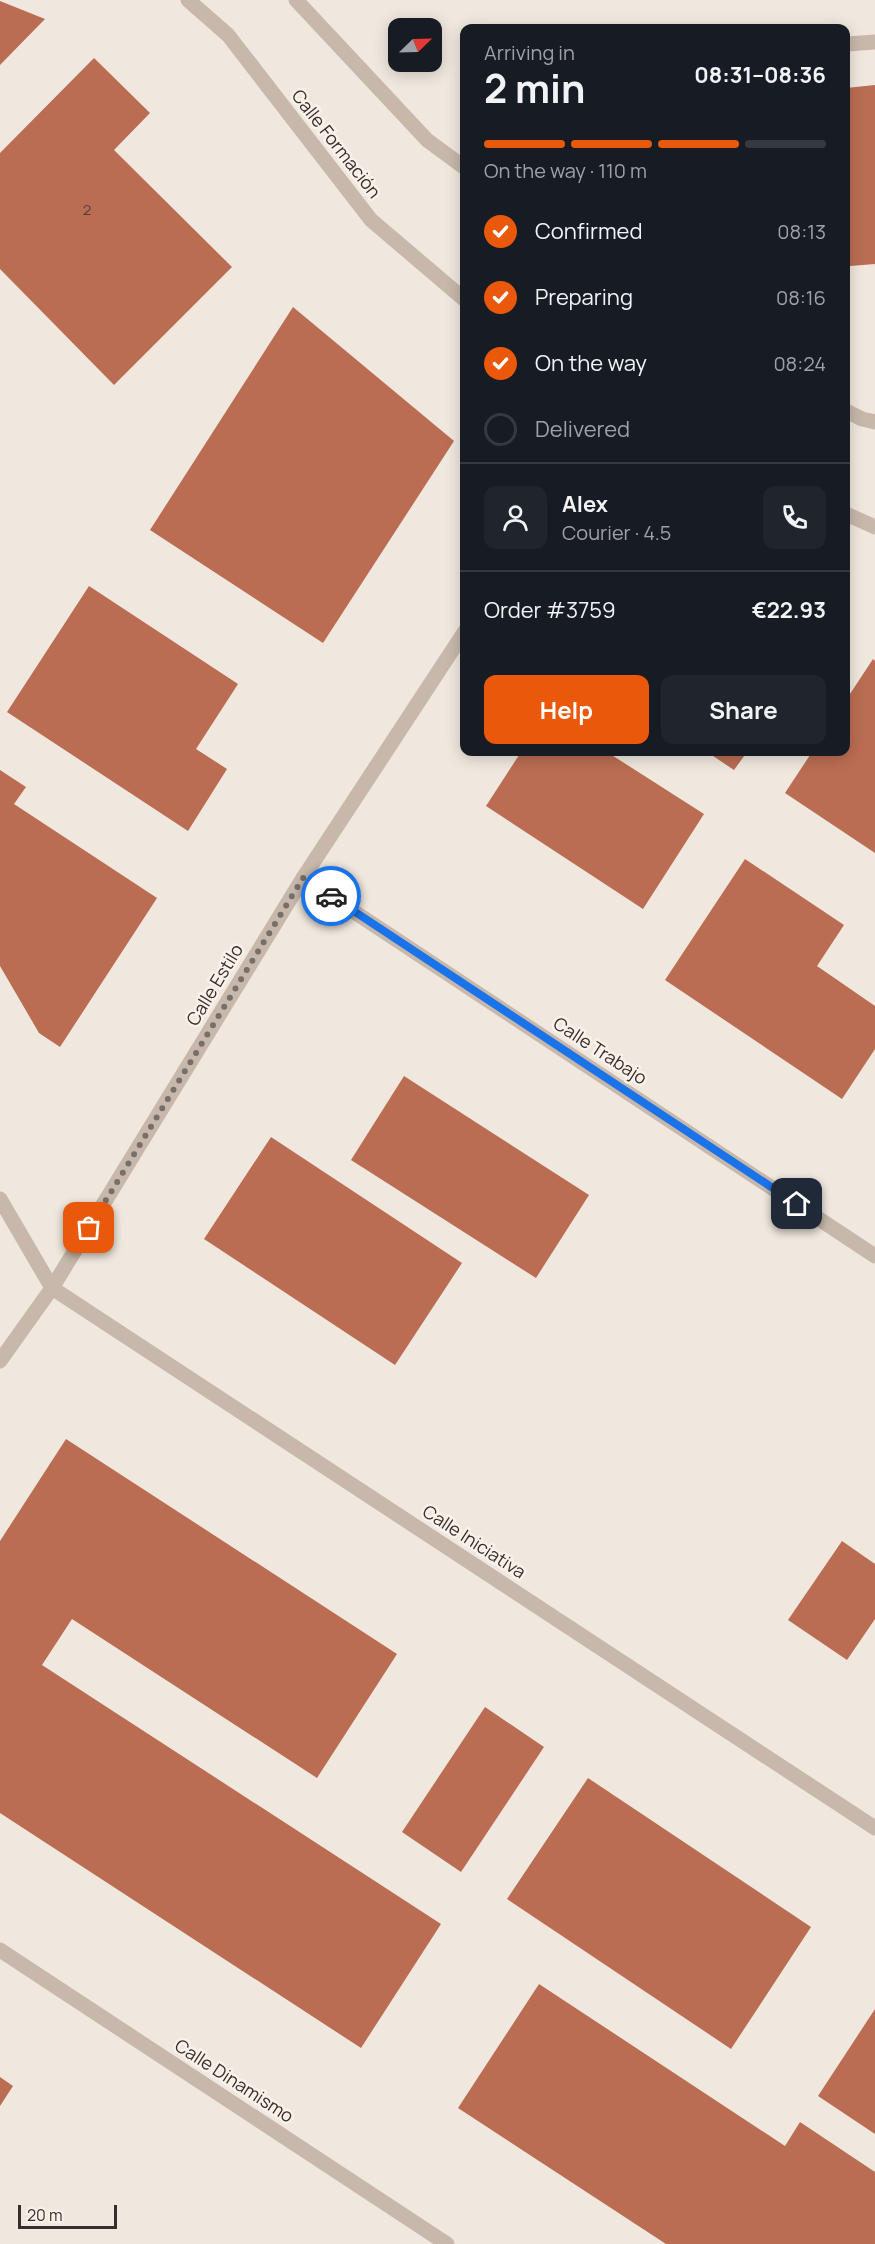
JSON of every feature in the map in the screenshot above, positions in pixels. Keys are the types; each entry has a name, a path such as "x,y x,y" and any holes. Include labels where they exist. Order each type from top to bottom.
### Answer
{"street":[{"name":"Calle Formación","path":"188,0 228,35 371,220 460,296"},
{"path":"296,0 427,140 460,164"},
{"path":"850,44 875,42"},
{"path":"850,413 875,422"},
{"path":"850,516 875,527"},
{"name":"Calle Estilo","path":"0,1361 52,1288 303,878 460,640"},
{"name":"Calle Trabajo","path":"303,878 875,1256"},
{"path":"0,1199 52,1288"},
{"name":"Calle Iniciativa","path":"52,1288 875,1828"},
{"name":"Calle Dinamismo","path":"0,1950 447,2244"}],"building":[{"path":"0,1 45,19 0,65"},
{"path":"94,58 150,113 114,150 232,267 114,385 0,269 0,153"},
{"path":"875,85 875,264 850,266 850,88"},
{"path":"293,307 454,441 323,643 150,530"},
{"path":"89,586 238,684 196,749 227,769 188,831 7,712"},
{"path":"873,659 875,661 875,853 785,793 809,756 850,756 850,694"},
{"path":"518,756 613,756 704,814 643,909 486,806"},
{"path":"713,756 744,756 734,770"},
{"path":"0,770 26,787 14,804 157,898 60,1047 39,1033 0,966"},
{"path":"745,859 844,925 817,966 875,1006 875,1049 842,1099 665,980"},
{"path":"404,1076 589,1195 536,1278 351,1160"},
{"path":"271,1137 462,1263 395,1365 204,1239"},
{"path":"66,1439 397,1654 317,1778 72,1619 42,1665 441,1924 361,2048 0,1813 0,1541"},
{"path":"842,1541 875,1564 875,1619 847,1660 788,1620"},
{"path":"485,1707 544,1747 461,1872 402,1832"},
{"path":"588,1778 811,1927 731,2049 507,1899"},
{"path":"539,1984 785,2146 800,2122 875,2172 875,2244 666,2244 458,2108"},
{"path":"875,2009 875,2134 818,2096"},
{"path":"0,2077 13,2086 0,2106"}],"way so far":[{"path":"89,1228 303,878 331,896"}],"route":[{"path":"331,896 797,1204"}]}
